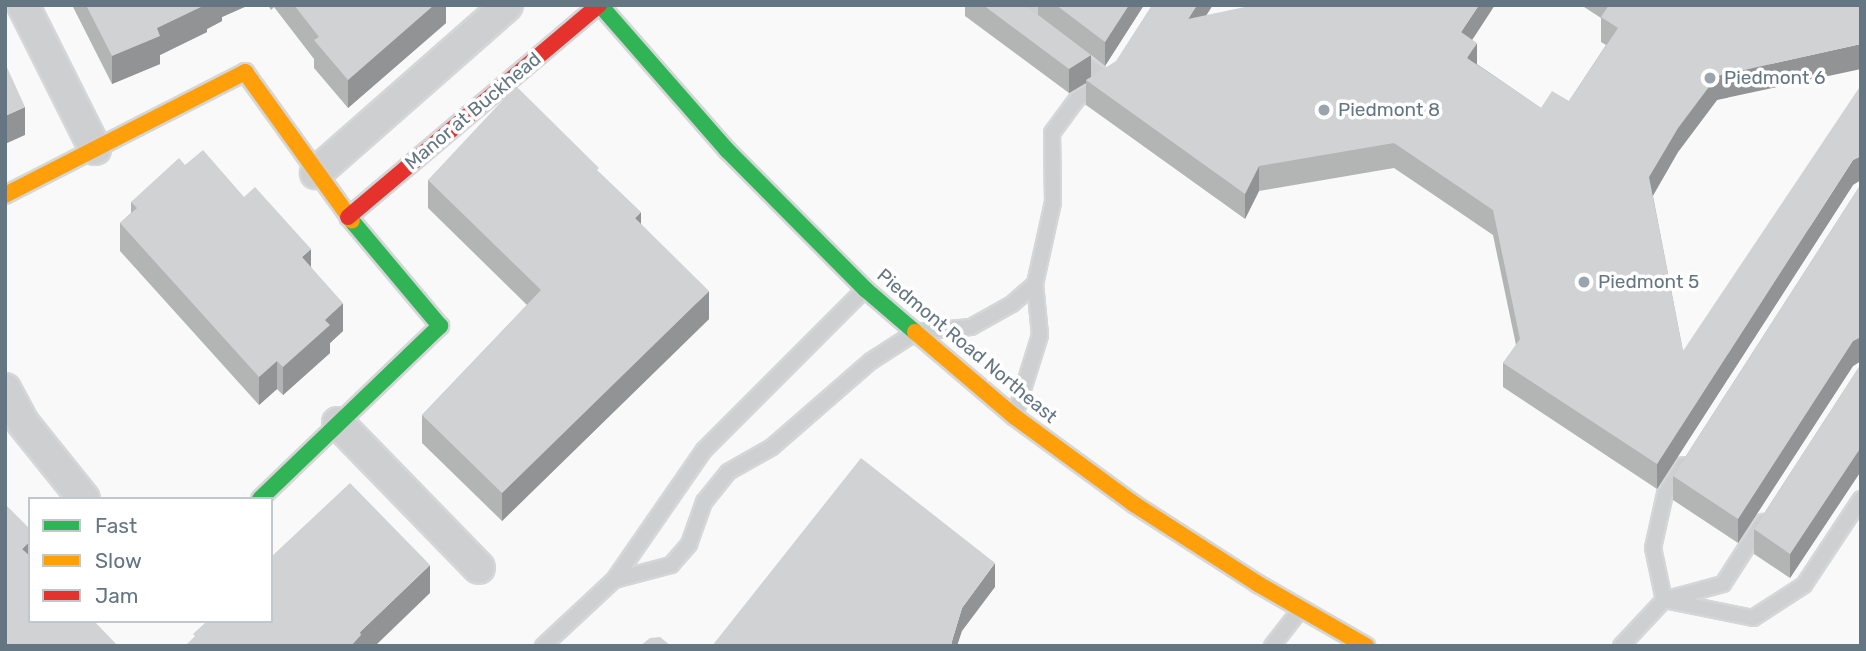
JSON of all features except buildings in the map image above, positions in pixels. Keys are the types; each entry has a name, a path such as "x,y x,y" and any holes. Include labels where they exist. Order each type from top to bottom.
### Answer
{"street":[{"path":"23,5 94,149"},
{"path":"316,173 507,5"},
{"name":"Manor at Buckhead","path":"348,217 599,5"},
{"name":"Piedmont Road Northeast","path":"599,5 727,150 865,289 1015,417 1134,504 1366,646"},
{"path":"5,195 245,72 348,217 440,326 262,497"},
{"path":"5,389 23,422 82,497"},
{"path":"338,423 479,568"}],"lane":[{"path":"1035,5 1025,19 1046,35"},
{"path":"1015,417 1041,335 1035,284 1053,202 1052,133 1077,99 1112,75 1067,50"},
{"path":"614,580 671,565 689,544 704,502 728,472 772,447 871,362 916,332 971,327 1012,304 1035,284"},
{"path":"543,646 614,580 704,450 865,289"},
{"path":"1664,600 1653,548 1665,494 1695,448"},
{"path":"1664,600 1753,618 1804,585 1861,499"},
{"path":"1621,646 1664,600 1723,584 1774,504"},
{"path":"1272,646 1301,608"}],"traffic: fast":[{"path":"600,5 727,150 865,289 915,332"},
{"path":"262,497 440,326 352,221"}],"traffic: slow":[{"path":"5,195 245,72 352,221"},
{"path":"915,332 1015,417 1134,504 1258,584 1366,646"}],"traffic: jam":[{"path":"348,217 599,5"}],"place":[{"name":"Piedmont 6","path":"1710,78"},
{"name":"Piedmont 8","path":"1324,110"},
{"name":"Piedmont 5","path":"1584,282"}]}
